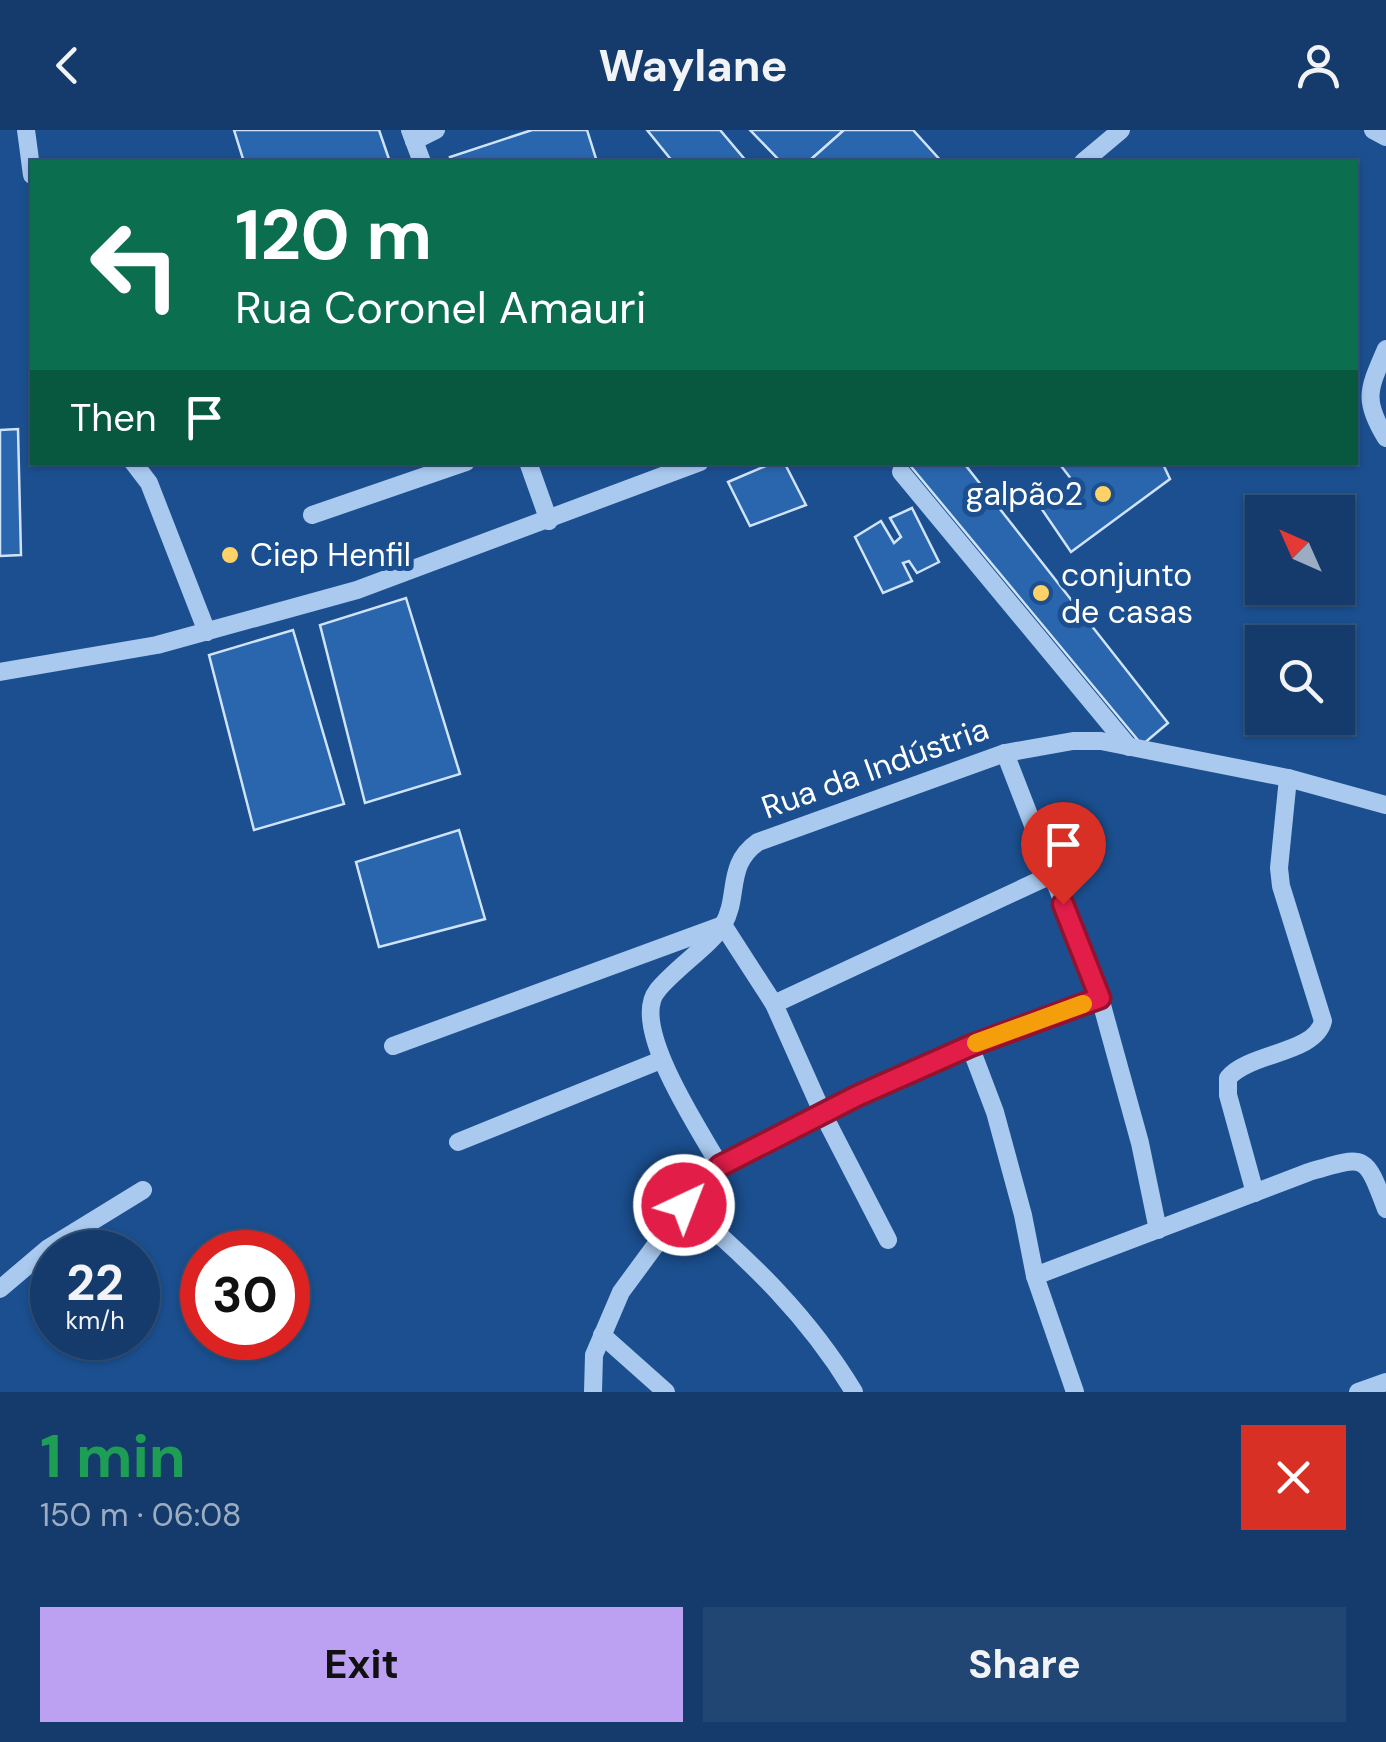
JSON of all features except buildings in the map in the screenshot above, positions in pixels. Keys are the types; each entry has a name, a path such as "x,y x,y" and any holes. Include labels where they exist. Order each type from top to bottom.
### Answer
{"street":[{"path":"26,130 30,161"},
{"path":"421,160 412,135 436,130"},
{"path":"1086,160 1121,130"},
{"path":"1372,130 1386,137"},
{"path":"1386,349 1368,400 1386,438"},
{"path":"135,465 149,483 207,632"},
{"path":"312,515 457,465"},
{"path":"529,465 549,521"},
{"path":"0,672 138,649 356,590 692,465"},
{"path":"901,472 1129,747"},
{"name":"Rua da Indústria","path":"723,925 736,868 748,848 1005,752 1073,741 1101,741 1288,778 1386,805"},
{"path":"1005,752 1100,998 1140,1143 1158,1230"},
{"path":"1255,1193 1228,1095 1228,1078 1243,1066 1311,1040 1318,1035 1323,1021 1281,886 1279,868 1288,778"},
{"path":"774,1004 1051,875"},
{"path":"723,925 774,1004 823,1114 888,1240"},
{"path":"392,1046 723,925"},
{"path":"720,1166 662,1060 650,1016 650,1000 723,925"},
{"path":"593,1392 594,1355 621,1292 684,1205 720,1166 970,1046 1100,998"},
{"path":"970,1046 995,1112 1024,1215 1035,1276 1075,1392"},
{"path":"458,1142 662,1060"},
{"path":"1035,1276 1348,1160 1365,1164 1373,1174 1386,1209"},
{"path":"0,1289 47,1248 143,1190"},
{"path":"684,1205 744,1255 786,1298 854,1392"},
{"path":"602,1335 666,1392"},
{"path":"1358,1392 1386,1382"}],"slow traffic":[{"path":"976,1043 1083,1004"}],"place":[{"name":"galpão2","path":"1103,494"},
{"name":"Ciep Henfil","path":"230,555"},
{"name":"conjunto de casas","path":"1041,593"}],"route":[{"path":"684,1205 720,1166 857,1096 970,1046 1100,998 1063,904"}]}
